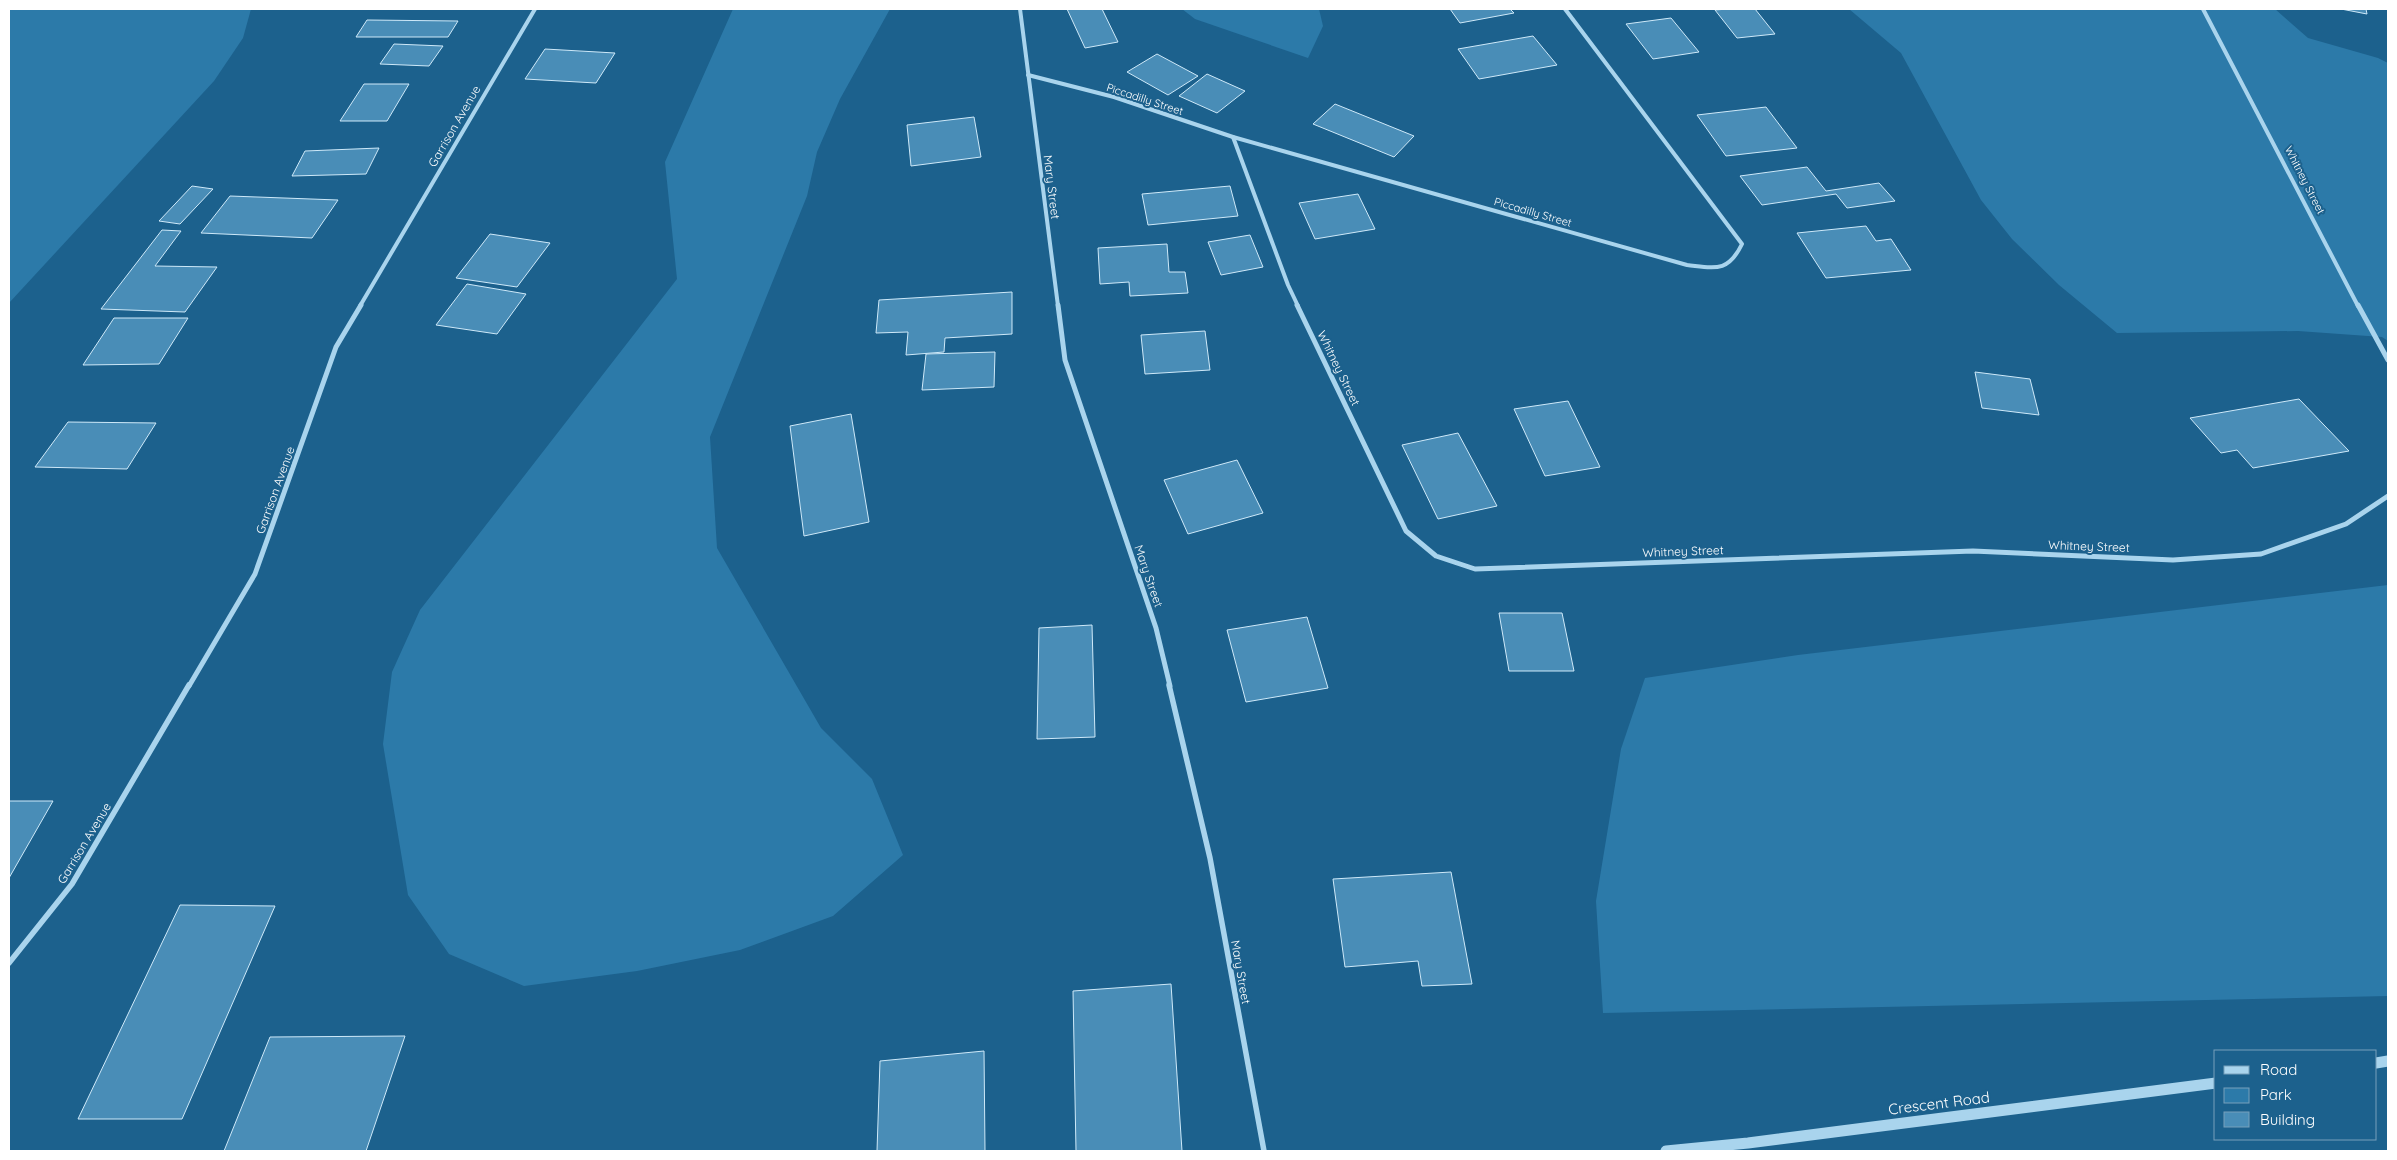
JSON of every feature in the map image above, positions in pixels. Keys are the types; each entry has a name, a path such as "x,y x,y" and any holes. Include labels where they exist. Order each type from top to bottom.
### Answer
{"street":[{"name":"Garrison Avenue","path":"9,963 72,884 255,574 336,347 535,9"},
{"name":"Mary Street","path":"1020,9 1065,360 1156,628 1210,858 1264,1151"},
{"name":"Piccadilly Street","path":"1028,75 1114,97 1233,137 1687,265 1720,268 1735,260 1742,244 1728,223 1565,9"},
{"name":"Whitney Street","path":"2203,9 2252,97 2356,303 2388,360"},
{"name":"Whitney Street","path":"1233,137 1288,285 1406,532 1436,556 1467,566 1485,568 1973,552 2173,560 2261,554 2346,524 2388,496"},
{"name":"Crescent Road","path":"1666,1151 1748,1143 2214,1083"}],"green space":[{"path":"9,9 251,9 243,38 214,81 9,303"},
{"path":"733,9 890,9 840,99 817,152 807,196 710,437 717,548 821,728 872,779 903,855 833,916 740,950 637,971 524,986 449,954 408,895 383,744 392,672 420,610 677,279 665,162"},
{"path":"1182,9 1319,9 1323,26 1308,58 1195,19"},
{"path":"1849,9 2275,9 2308,38 2378,58 2388,63 2388,341 2382,337 2298,331 2117,333 2059,285 2012,239 1981,200 1901,53"},
{"path":"2388,585 2388,996 1603,1013 1596,901 1621,749 1645,678 1798,655"}],"building":[{"path":"1067,9 1102,9 1118,42 1085,48"},
{"path":"1450,9 1510,9 1514,13 1460,23"},
{"path":"1755,9 1775,34 1737,38 1715,10"},
{"path":"2341,9 2366,9 2367,14"},
{"path":"1671,18 1699,52 1653,59 1626,24"},
{"path":"367,20 458,21 448,37 356,37"},
{"path":"1533,36 1557,65 1479,79 1458,49"},
{"path":"394,44 443,46 429,66 380,64"},
{"path":"545,49 615,53 596,83 525,79"},
{"path":"1157,54 1198,76 1168,95 1127,72"},
{"path":"1207,74 1245,91 1217,113 1179,96"},
{"path":"364,84 409,84 387,121 340,121"},
{"path":"1335,104 1414,136 1394,157 1313,124"},
{"path":"1766,107 1797,148 1726,156 1697,115"},
{"path":"974,117 981,157 911,166 907,125"},
{"path":"379,148 366,174 292,176 305,151"},
{"path":"1807,167 1826,191 1879,183 1895,201 1847,208 1836,194 1762,205 1740,176"},
{"path":"192,186 213,189 180,224 159,221"},
{"path":"1230,186 1238,216 1148,225 1142,194"},
{"path":"1358,194 1375,229 1315,239 1299,203"},
{"path":"230,196 338,200 312,238 201,233"},
{"path":"1866,226 1876,241 1891,239 1911,270 1826,278 1797,233"},
{"path":"162,230 181,231 155,266 217,267 185,312 101,309"},
{"path":"490,234 550,243 517,287 456,278"},
{"path":"1250,235 1263,267 1221,275 1208,242"},
{"path":"1167,244 1169,272 1185,272 1188,293 1130,296 1129,282 1100,284 1098,248"},
{"path":"467,284 526,294 497,334 436,325"},
{"path":"1012,292 1012,334 945,338 944,352 906,355 908,332 876,333 879,300"},
{"path":"114,318 188,318 159,364 83,365"},
{"path":"1205,331 1210,370 1145,374 1141,335"},
{"path":"995,352 994,387 922,390 926,354"},
{"path":"1975,372 2030,379 2039,415 1982,408"},
{"path":"2299,399 2349,451 2253,468 2237,450 2221,453 2190,418"},
{"path":"1568,401 1600,467 1545,476 1514,409"},
{"path":"851,414 869,522 804,536 790,426"},
{"path":"68,422 156,423 127,469 35,467"},
{"path":"1458,433 1497,506 1438,519 1402,445"},
{"path":"1237,460 1263,513 1188,534 1164,480"},
{"path":"1499,613 1562,613 1574,671 1509,671"},
{"path":"1307,617 1328,688 1246,702 1227,630"},
{"path":"1092,625 1095,737 1037,739 1039,628"},
{"path":"9,801 53,801 9,878"},
{"path":"1451,872 1472,984 1422,986 1418,961 1345,967 1333,879"},
{"path":"180,905 275,906 182,1119 78,1119"},
{"path":"1171,984 1182,1151 1076,1151 1073,991"},
{"path":"405,1036 366,1151 224,1151 270,1037"},
{"path":"984,1051 985,1151 877,1151 880,1061"}]}
